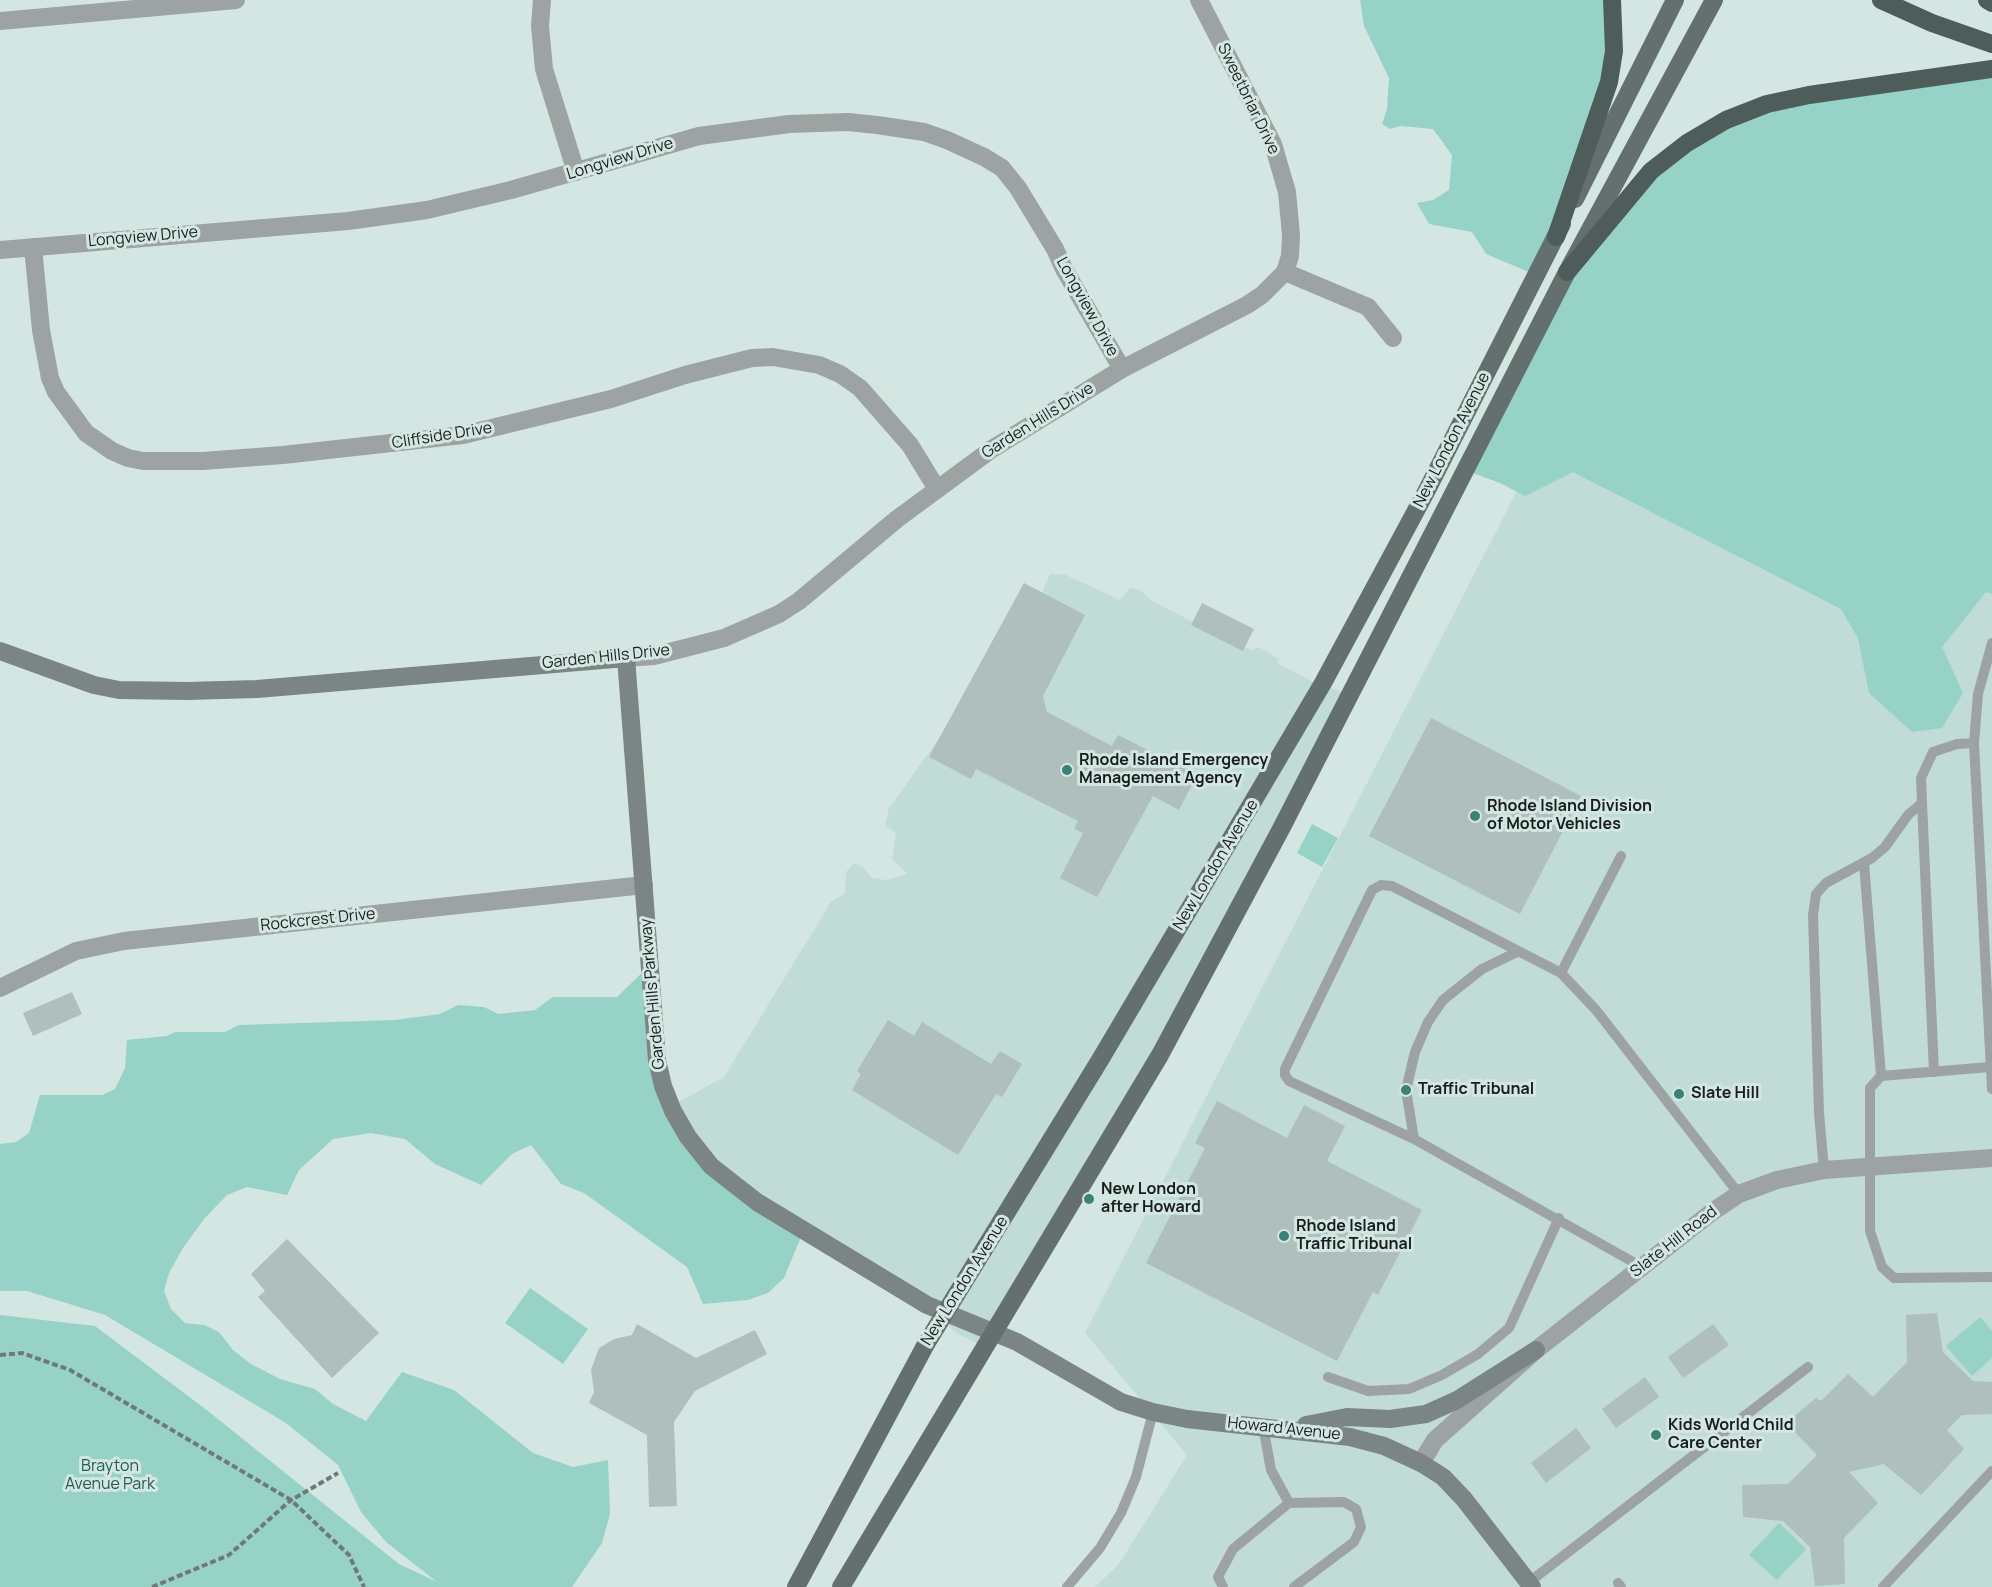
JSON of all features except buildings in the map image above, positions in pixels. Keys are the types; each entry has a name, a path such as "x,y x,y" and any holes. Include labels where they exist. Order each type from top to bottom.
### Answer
{"highway":[{"path":"1556,237 1609,82 1614,51 1612,0"},
{"path":"1881,0 1932,23 1992,44"},
{"path":"1987,0 1992,3"},
{"path":"1567,272 1652,171 1687,143 1726,120 1767,104 1809,95 1992,69"}],"main road":[{"name":"New London Avenue","path":"796,1587 926,1344 1094,1070 1323,683 1410,524 1675,0"},
{"name":"New London Avenue","path":"841,1587 1160,1055 1282,827 1567,272 1714,0"}],"street":[{"path":"0,21 134,5 236,0"},
{"path":"542,0 540,26 544,69 576,172"},
{"name":"Sweetbriar Drive","path":"1199,0 1273,144 1287,192 1291,235 1290,256 1285,272"},
{"name":"Longview Drive","path":"0,250 348,220 427,210 576,172 699,136 789,124 848,122 924,132 984,157 1002,168 1018,188 1122,369"},
{"name":"Cliffside Drive","path":"33,247 41,330 50,378 56,393 86,433 112,452 128,458 143,461 203,461 316,452 463,435 611,399 685,375 752,358 773,357 819,365 840,374 860,388 910,445 937,489"},
{"path":"1285,272 1368,307 1393,338"},
{"name":"Garden Hills Drive","path":"0,651 94,685 119,690 187,691 257,689 654,656 724,638 779,614 799,601 937,489 992,449 1122,369 1262,295 1285,272"},
{"name":"Garden Hills Parkway","path":"626,658 657,1060 665,1092 688,1137 711,1166 743,1192 927,1305 994,1332"},
{"name":"Rockcrest Drive","path":"0,988 76,951 124,941 644,885"},
{"name":"Slate Hill Road","path":"1421,1463 1436,1440 1536,1350 1739,1194 1776,1180 1824,1170 1992,1158"},
{"name":"Howard Avenue","path":"994,1332 1017,1342 1106,1395 1153,1412 1187,1419 1286,1428 1367,1440 1421,1463 1443,1477 1464,1499 1530,1585"},
{"path":"1286,1428 1347,1417 1390,1419 1426,1414 1457,1400 1536,1350"}],"lane":[{"path":"1992,643 1978,694 1974,743 1992,1089"},
{"path":"1934,1072 1921,778 1933,752 1958,744 1974,743"},
{"path":"1824,1170 1819,1113 1813,915 1816,894 1826,883 1864,863 1885,847 1908,815 1922,803"},
{"path":"1561,973 1621,856"},
{"path":"1864,863 1881,1076"},
{"path":"1642,1267 1559,1218 1414,1139 1289,1081 1285,1076 1285,1069 1372,890 1381,885 1392,886 1561,973 1596,1010 1739,1194"},
{"path":"1414,1139 1406,1090 1415,1052 1428,1022 1443,1000 1474,975 1517,952"},
{"path":"1990,1067 1881,1076 1870,1088 1870,1231 1882,1267 1894,1278 1910,1280 1992,1277"},
{"path":"1328,1377 1368,1391 1409,1389 1442,1375 1478,1354 1509,1328 1559,1218"},
{"path":"1530,1585 1808,1367"},
{"path":"1067,1587 1100,1548 1121,1513 1136,1477 1153,1412"},
{"path":"1263,1426 1271,1470 1288,1503"},
{"path":"1882,1587 1992,1471"},
{"path":"1223,1587 1218,1577 1233,1549 1288,1503 1344,1502 1356,1509 1361,1527 1354,1542 1294,1587"}],"path":[{"path":"0,1355 22,1353 70,1370 291,1500 349,1555 364,1587"},
{"path":"152,1587 229,1555 291,1500 311,1485 338,1473"}],"shaded area":[{"path":"1992,135 1992,1587 1095,1587 1119,1564 1187,1455 1085,1333 1607,315"},
{"path":"1050,574 1066,575 1120,600 1130,588 1140,590 1152,601 1224,638 1251,650 1259,647 1279,659 1277,663 1319,685 1351,694 989,1349 956,1333 946,1323 733,1189 675,1104 724,1077 831,902 845,893 846,872 854,863 862,866 872,878 886,880 908,874 892,859 896,833 885,826 889,808 1039,600"}],"green space":[{"path":"1360,0 1614,0 1616,63 1536,275 1486,254 1472,232 1429,224 1417,203 1433,200 1449,190 1452,155 1433,129 1401,126 1390,129 1382,124 1387,109 1389,78 1364,26"},
{"path":"1992,78 1992,594 1986,592 1942,647 1963,693 1942,728 1912,732 1869,693 1858,638 1841,609 1573,472 1525,496 1473,473 1573,277 1661,170 1720,131 1756,114 1818,99"},
{"path":"1312,824 1338,838 1322,867 1297,853"},
{"name":"Brayton Avenue Park","path":"651,964 663,1077 723,1182 803,1232 784,1278 768,1293 748,1300 703,1304 687,1267 584,1193 561,1184 531,1145 512,1154 481,1185 435,1164 405,1139 371,1133 333,1139 299,1170 287,1195 247,1187 227,1195 204,1219 183,1248 169,1273 164,1291 171,1309 185,1323 204,1325 219,1332 233,1350 251,1364 280,1379 315,1389 333,1404 366,1421 402,1372 454,1390 533,1453 573,1467 608,1460 610,1514 602,1543 572,1587 0,1587 0,1315 95,1326 208,1411 399,1564 437,1582 386,1542 361,1512 338,1465 286,1423 105,1315 27,1291 0,1291 0,1144 16,1142 29,1133 40,1095 102,1095 115,1089 125,1068 127,1040 167,1036 175,1032 225,1032 239,1025 395,1020 440,1014 458,1005 484,1007 498,1014 535,1010 553,997 617,997"},
{"path":"530,1288 588,1329 563,1364 505,1323"},
{"path":"1980,1317 1992,1331 1992,1358 1972,1376 1946,1346"},
{"path":"1779,1523 1806,1549 1777,1580 1749,1555"}],"place":[{"name":"Rhode Island Emergency Management Agency","path":"1067,770"},
{"name":"Rhode Island Division of Motor Vehicles","path":"1475,816"},
{"name":"Traffic Tribunal","path":"1406,1090"},
{"name":"Slate Hill","path":"1679,1094"},
{"name":"New London after Howard","path":"1089,1199"},
{"name":"Rhode Island Traffic Tribunal","path":"1284,1236"},
{"name":"Kids World Child Care Center","path":"1656,1435"}]}
